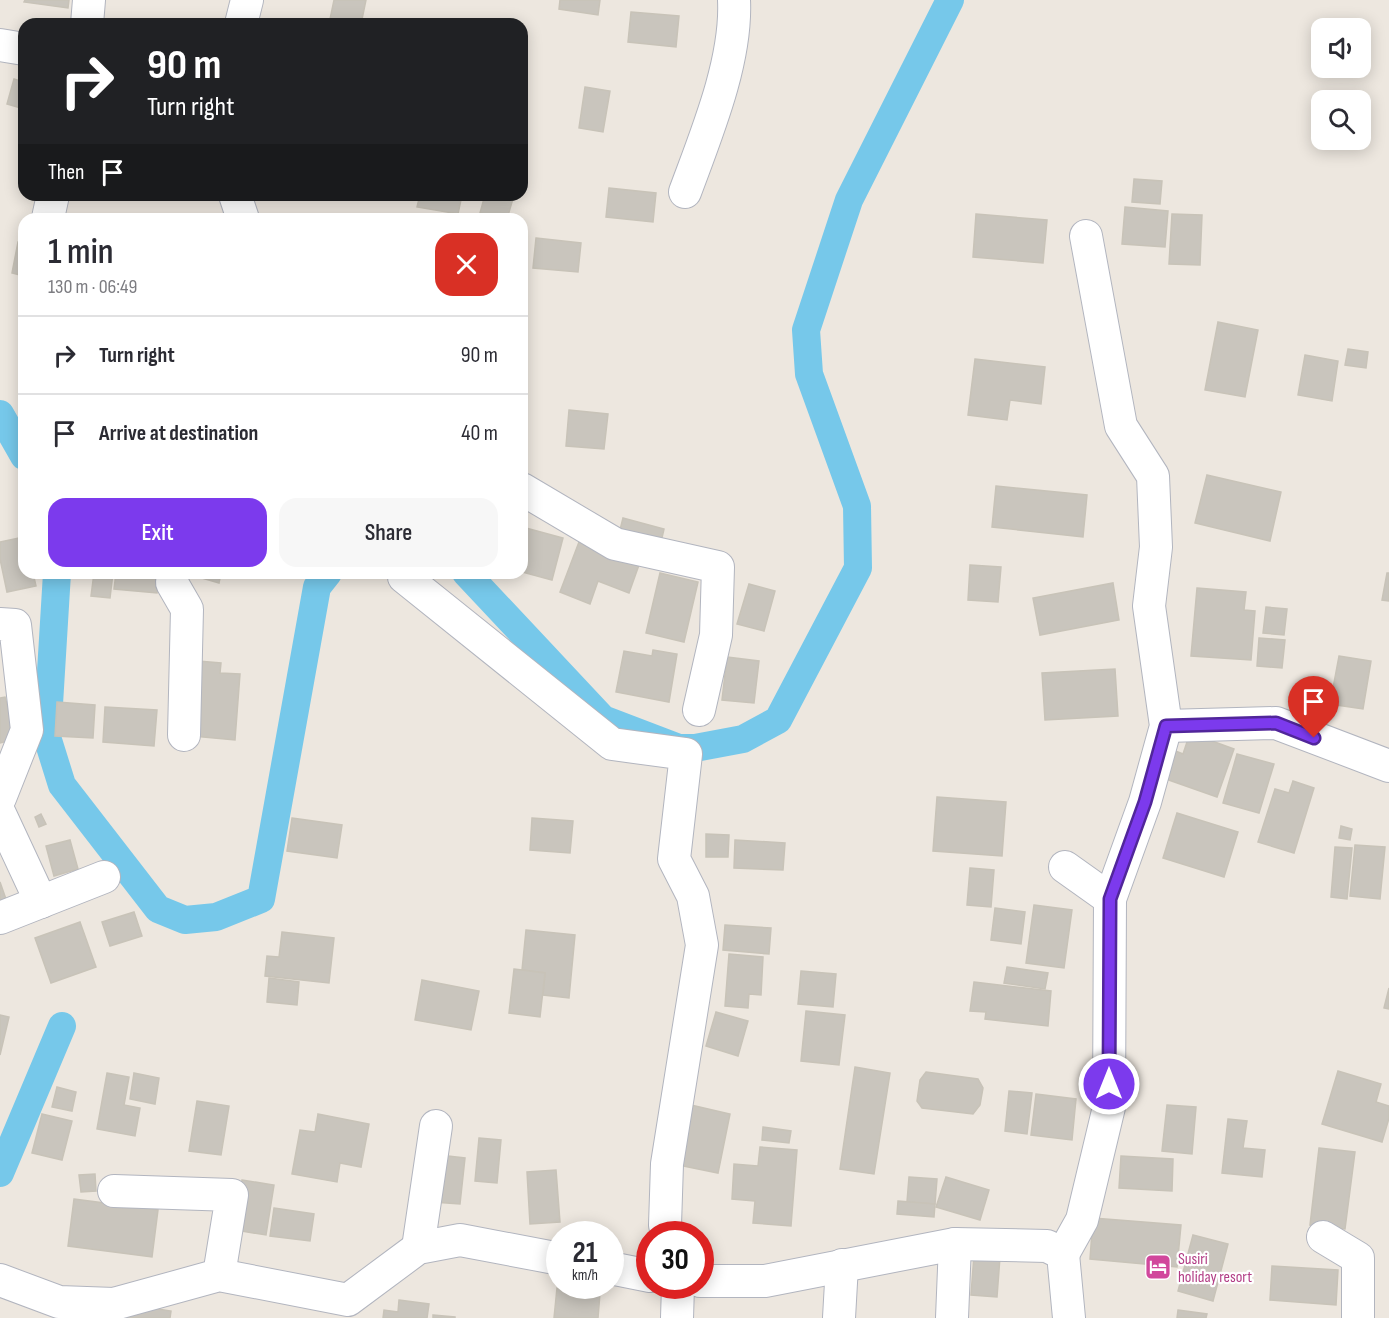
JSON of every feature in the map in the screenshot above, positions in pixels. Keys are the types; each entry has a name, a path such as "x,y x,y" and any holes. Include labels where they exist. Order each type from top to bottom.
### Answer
{"street":[{"path":"88,18 89,0"},
{"path":"243,18 247,0"},
{"path":"685,192 714,112 735,23 734,0"},
{"path":"0,45 18,48"},
{"path":"1069,1318 1063,1254 1082,1220 1109,1107 1110,899 1145,802 1166,726 1149,606 1156,547 1153,476 1121,426 1086,236"},
{"path":"528,493 615,544 718,567 716,635 699,710"},
{"path":"172,579 172,583 187,609 184,735"},
{"path":"406,579 612,744 687,754 674,859 693,896 702,945 667,1164 665,1221"},
{"path":"0,624 15,625 27,730 0,798"},
{"path":"1166,726 1276,723 1389,766"},
{"path":"0,814 41,902"},
{"path":"1065,867 1110,899"},
{"path":"0,918 104,877"},
{"path":"418,1248 436,1126"},
{"path":"114,1191 232,1195 219,1275"},
{"path":"1323,1236 1358,1258 1358,1318"},
{"path":"0,1280 59,1302 114,1304 219,1275 344,1309 418,1248 460,1240 546,1256"},
{"path":"714,1281 765,1281 955,1245 1047,1246 1063,1254"},
{"path":"952,1318 955,1245"},
{"path":"839,1318 842,1265"},
{"path":"677,1318 678,1299"}],"building":[{"path":"25,0 69,0 68,8 24,2"},
{"path":"334,0 366,0 362,18 330,18"},
{"path":"560,0 600,0 598,15 559,9"},
{"path":"631,12 679,16 676,47 628,42"},
{"path":"14,79 18,80 18,107 7,104"},
{"path":"585,87 610,91 603,132 579,128"},
{"path":"1134,179 1162,181 1160,204 1132,202"},
{"path":"609,188 656,193 653,222 606,217"},
{"path":"418,201 461,201 458,213 417,207"},
{"path":"483,201 512,201 509,213 480,213"},
{"path":"1125,207 1168,211 1165,247 1122,244"},
{"path":"976,214 1047,220 1043,263 973,257"},
{"path":"1172,214 1202,215 1200,265 1169,264"},
{"path":"536,238 581,243 578,272 533,268"},
{"path":"18,242 18,274 12,273"},
{"path":"1218,322 1258,330 1245,397 1205,390"},
{"path":"1348,349 1368,352 1366,368 1345,365"},
{"path":"1305,355 1338,361 1332,401 1298,395"},
{"path":"975,359 1045,367 1041,404 1010,400 1007,420 968,415"},
{"path":"569,410 608,414 604,449 566,446"},
{"path":"1207,475 1281,492 1270,541 1195,523"},
{"path":"996,486 1087,495 1083,537 992,527"},
{"path":"623,518 664,529 661,542 620,530"},
{"path":"528,529 563,538 552,580 528,574"},
{"path":"18,538 18,579 34,579 36,586 7,592 0,559 0,542"},
{"path":"579,542 639,565 629,593 598,581 590,604 560,592"},
{"path":"970,565 1001,567 998,602 968,600"},
{"path":"660,573 698,582 684,642 646,633"},
{"path":"1387,573 1389,573 1389,601 1382,600"},
{"path":"93,579 112,579 110,598 91,596"},
{"path":"115,579 158,579 157,593 114,589"},
{"path":"205,579 220,579 219,583"},
{"path":"1113,583 1119,620 1040,635 1033,598"},
{"path":"749,584 775,591 764,631 737,624"},
{"path":"1197,588 1246,592 1244,610 1255,611 1251,660 1191,656"},
{"path":"1266,607 1287,609 1284,635 1263,633"},
{"path":"1259,638 1285,640 1282,668 1257,666"},
{"path":"653,650 677,654 669,702 616,692 624,651 652,656"},
{"path":"1339,656 1371,661 1363,709 1330,704"},
{"path":"727,657 759,661 754,703 722,700"},
{"path":"198,661 221,663 220,673 240,674 235,740 193,736"},
{"path":"1115,669 1118,716 1045,720 1042,673"},
{"path":"5,697 16,739 0,743 0,698"},
{"path":"57,702 95,705 93,738 55,736"},
{"path":"105,707 157,710 154,746 103,742"},
{"path":"1190,733 1234,749 1217,797 1163,778 1173,750 1183,754"},
{"path":"1237,754 1274,764 1259,813 1223,803"},
{"path":"1293,781 1314,788 1294,853 1258,842 1275,789 1289,793"},
{"path":"937,797 1006,802 1002,856 933,851"},
{"path":"1177,813 1238,832 1224,877 1163,858"},
{"path":"41,814 46,824 39,827 35,817"},
{"path":"292,818 342,825 337,858 287,851"},
{"path":"532,818 573,821 570,853 530,850"},
{"path":"1341,826 1352,829 1350,840 1339,838"},
{"path":"706,834 729,835 728,857 706,857"},
{"path":"70,840 78,869 54,876 46,846"},
{"path":"735,840 785,843 783,870 734,868"},
{"path":"1355,845 1385,847 1380,899 1350,896"},
{"path":"1335,847 1352,848 1347,899 1331,897"},
{"path":"970,868 994,870 991,907 967,905"},
{"path":"0,882 7,902 0,904"},
{"path":"1034,905 1072,910 1064,968 1026,963"},
{"path":"995,908 1025,912 1021,944 991,940"},
{"path":"134,912 142,936 110,946 102,922"},
{"path":"80,922 96,967 51,983 35,938"},
{"path":"725,925 771,928 769,954 723,950"},
{"path":"526,930 575,935 569,998 543,995 545,973 522,970"},
{"path":"282,932 334,938 329,983 265,976 267,956 279,957"},
{"path":"729,954 763,957 761,995 749,994 748,1008 725,1006"},
{"path":"1007,967 1048,973 1045,989 1004,983"},
{"path":"514,969 545,973 540,1017 509,1013"},
{"path":"801,971 836,974 833,1007 798,1004"},
{"path":"269,978 299,982 297,1005 267,1002"},
{"path":"422,980 479,991 471,1030 415,1020"},
{"path":"974,982 1051,991 1048,1026 985,1019 986,1012 970,1011"},
{"path":"1389,988 1389,1009 1384,1008"},
{"path":"806,1011 845,1015 839,1065 801,1061"},
{"path":"716,1012 748,1021 738,1056 706,1046"},
{"path":"0,1015 9,1017 0,1055"},
{"path":"855,1067 890,1073 874,1174 840,1169"},
{"path":"1338,1071 1381,1084 1376,1102 1389,1106 1389,1118 1382,1142 1322,1124"},
{"path":"926,1072 978,1079 983,1088 980,1105 973,1114 922,1108 917,1101 920,1080"},
{"path":"107,1073 129,1077 124,1105 140,1108 135,1136 97,1129"},
{"path":"134,1073 159,1078 155,1104 130,1099"},
{"path":"57,1087 76,1092 72,1111 52,1107"},
{"path":"1009,1091 1032,1093 1027,1134 1005,1131"},
{"path":"1036,1094 1076,1099 1072,1140 1031,1135"},
{"path":"197,1101 229,1106 221,1155 189,1151"},
{"path":"691,1105 730,1114 718,1173 678,1165"},
{"path":"1167,1105 1196,1107 1192,1154 1162,1151"},
{"path":"42,1114 72,1121 62,1160 32,1153"},
{"path":"318,1114 369,1124 361,1167 340,1163 337,1182 292,1174 300,1130 315,1132"},
{"path":"1228,1119 1247,1121 1243,1148 1265,1150 1262,1177 1222,1173"},
{"path":"763,1127 791,1131 789,1143 762,1140"},
{"path":"479,1138 501,1140 497,1183 475,1181"},
{"path":"760,1147 797,1150 791,1226 753,1223 755,1201 732,1199 734,1164 758,1166"},
{"path":"1319,1148 1355,1152 1345,1229 1310,1225"},
{"path":"439,1155 465,1158 460,1204 433,1202"},
{"path":"1121,1156 1173,1159 1172,1191 1119,1188"},
{"path":"556,1170 560,1221 530,1224 527,1172"},
{"path":"95,1174 96,1191 81,1192 79,1175"},
{"path":"909,1177 937,1179 935,1204 907,1202"},
{"path":"946,1177 989,1190 980,1220 936,1207"},
{"path":"242,1180 274,1185 266,1235 235,1230"},
{"path":"74,1199 158,1210 152,1257 68,1246"},
{"path":"898,1201 935,1204 934,1217 897,1214"},
{"path":"274,1208 314,1214 310,1241 270,1236"},
{"path":"1093,1218 1181,1225 1177,1267 1090,1259"},
{"path":"1193,1235 1228,1244 1213,1301 1178,1291"},
{"path":"974,1255 1000,1257 997,1297 971,1295"},
{"path":"1272,1266 1338,1270 1336,1305 1270,1300"},
{"path":"556,1299 600,1299 598,1318 554,1318"},
{"path":"399,1300 429,1304 427,1318 383,1318 384,1310 398,1312"},
{"path":"127,1304 171,1311 170,1318 124,1318"},
{"path":"1178,1310 1207,1314 1206,1318 1177,1318"},
{"path":"433,1315 455,1317 455,1318 433,1318"}],"waterway":[{"path":"472,579 603,719 679,748 695,748 743,739 778,720 858,568 857,506 809,374 806,330 849,200 950,0"},
{"path":"0,414 18,446"},
{"path":"57,579 47,737 62,785 158,909 185,920 216,917 261,899 317,587 323,579"},
{"path":"0,1173 62,1026"}],"place":[{"name":"Susiri holiday resort","path":"1158,1267"}],"route":[{"path":"1109,1084 1110,899 1145,802 1166,726 1276,723 1314,738"}]}
